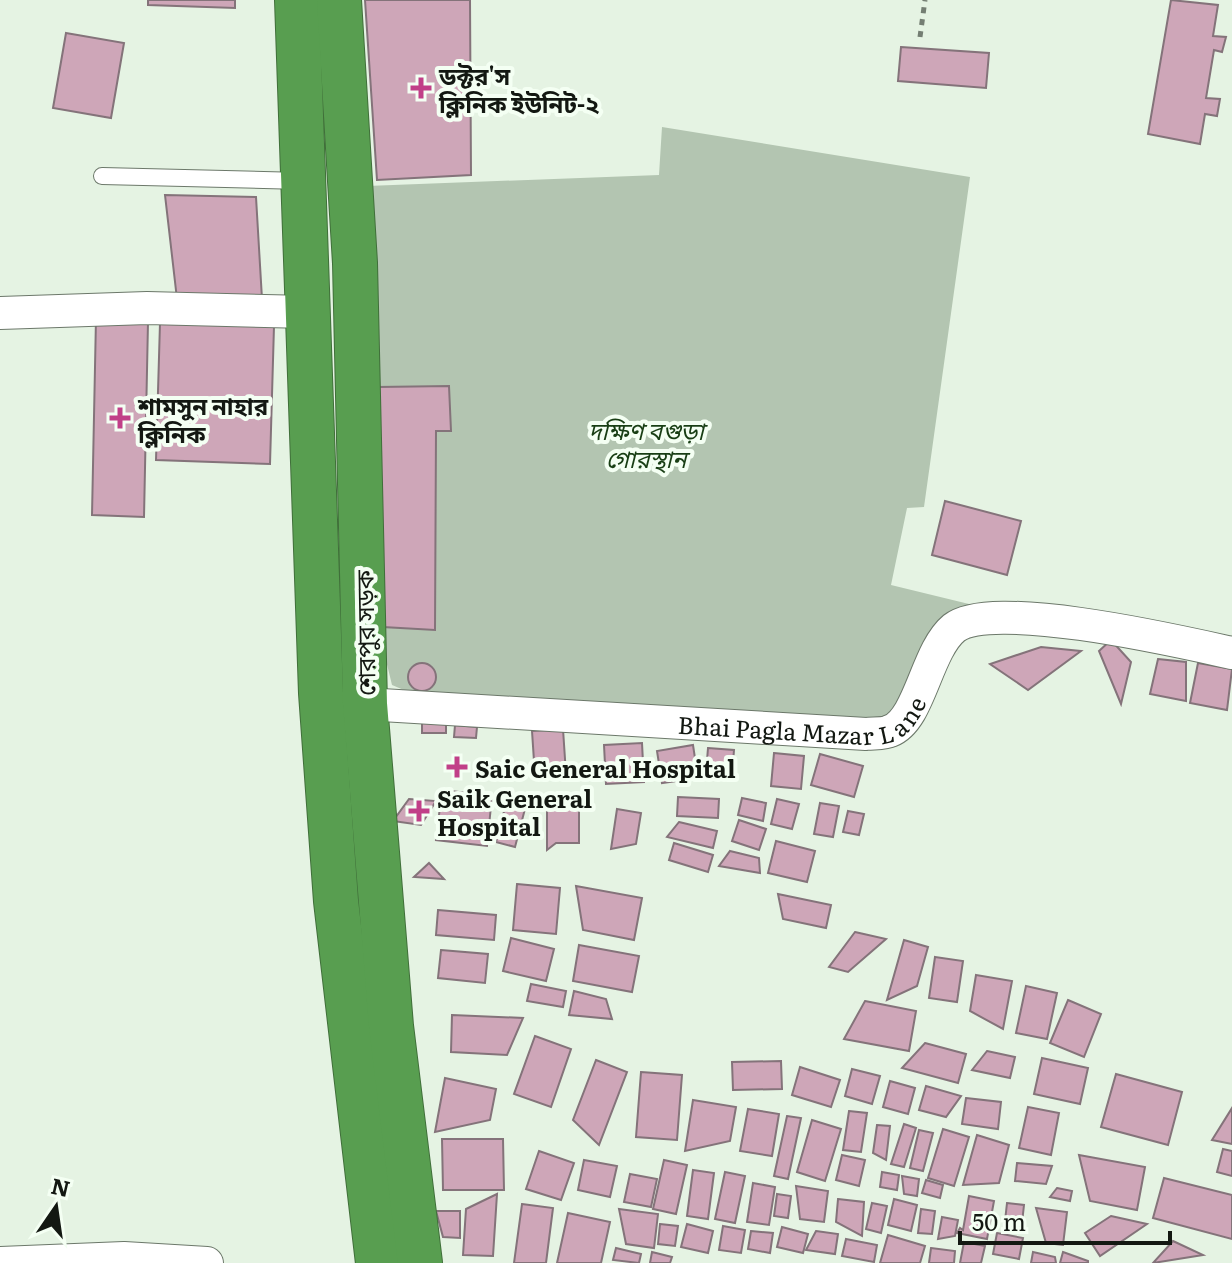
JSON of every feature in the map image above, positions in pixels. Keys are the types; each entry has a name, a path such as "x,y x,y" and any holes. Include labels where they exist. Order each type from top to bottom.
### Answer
{"highway":[{"name":"শেরপুর সড়ক","path":"297,0 322,708 336,901 378,1263"},
{"name":"শেরপুর সড়ক","path":"339,0 355,263 365,704 391,1026 420,1263"}],"street":[{"path":"0,313 147,308 308,312"},
{"name":"Bhai Pagla Mazar Lane","path":"365,704 866,734 892,731 908,715 939,647 954,628 975,619 1062,622 1232,653"},
{"path":"0,1263 124,1258 207,1263"}],"lane":[{"path":"102,176 304,181"}],"path":[{"path":"920,37 925,0"}],"green space":[{"name":"দক্ষিণ বগুড়া গোরস্থান","path":"662,127 970,177 924,507 907,508 891,585 969,604 968,616 895,720 425,699 392,685 384,652 367,186 659,175"}],"building":[{"path":"148,0 235,0 235,8 148,5"},
{"name":"ডক্টর'স ক্লিনিক ইউনিট-২","path":"365,0 470,0 471,175 377,180"},
{"path":"1171,0 1218,5 1213,36 1226,37 1222,52 1214,50 1206,98 1220,99 1217,116 1205,114 1200,144 1148,134"},
{"path":"66,33 124,43 111,118 53,108"},
{"path":"901,47 989,53 986,88 898,81"},
{"path":"165,195 256,197 262,299 177,299"},
{"name":"শামসুন নাহার ক্লিনিক","path":"96,318 148,322 144,517 92,515"},
{"path":"160,323 274,326 270,464 156,460"},
{"path":"449,386 451,431 436,431 435,630 383,627 378,387"},
{"path":"945,501 1021,521 1007,575 932,555"},
{"path":"1111,640 1131,662 1121,704 1099,651"},
{"path":"1041,647 1081,651 1028,690 990,664"},
{"path":"1158,659 1186,662 1186,701 1150,694"},
{"path":"422,663 432,667 436,677 432,687 422,691 412,687 408,677 412,667"},
{"path":"1198,663 1232,669 1227,710 1190,703"},
{"path":"422,721 446,721 446,733 422,733"},
{"path":"455,725 477,727 476,738 454,737"},
{"path":"563,729 566,774 535,776 532,731"},
{"path":"642,743 644,782 606,784 604,745"},
{"path":"693,745 698,778 662,783 657,751"},
{"path":"708,748 734,750 732,776 706,773"},
{"path":"774,753 804,756 801,789 771,786"},
{"path":"820,754 863,766 854,797 811,785"},
{"path":"442,790 492,796 487,846 436,840"},
{"path":"678,797 719,799 718,818 677,816"},
{"path":"742,798 766,803 763,821 738,815"},
{"path":"409,799 436,801 421,825 393,821"},
{"path":"777,799 799,804 792,829 771,824"},
{"path":"507,800 526,805 515,847 496,842"},
{"path":"820,803 839,806 833,837 814,834"},
{"path":"547,808 579,809 579,843 556,843 547,850"},
{"path":"617,809 641,813 636,844 611,849"},
{"path":"848,811 864,814 859,835 843,832"},
{"path":"739,820 766,829 759,850 732,841"},
{"path":"679,822 717,831 713,848 667,837"},
{"path":"776,841 815,851 807,882 768,873"},
{"path":"674,843 713,855 708,872 669,860"},
{"path":"730,851 759,858 760,873 719,866"},
{"path":"429,863 444,879 414,877"},
{"path":"517,884 560,888 556,934 513,930"},
{"path":"576,886 642,898 634,940 583,930"},
{"path":"778,894 831,905 826,928 783,919"},
{"path":"438,910 496,915 494,940 436,935"},
{"path":"855,932 886,939 848,972 829,967"},
{"path":"511,938 554,949 546,981 503,971"},
{"path":"904,940 928,947 917,986 887,1000"},
{"path":"579,945 639,956 632,992 573,981"},
{"path":"441,950 488,954 485,983 438,978"},
{"path":"935,957 963,961 957,1002 929,998"},
{"path":"976,975 1012,981 1003,1029 970,1011"},
{"path":"531,984 566,991 563,1007 527,1001"},
{"path":"1026,986 1057,993 1047,1039 1016,1033"},
{"path":"574,991 606,999 612,1019 569,1015"},
{"path":"1068,1000 1101,1014 1084,1057 1050,1043"},
{"path":"865,1001 916,1011 909,1051 844,1039"},
{"path":"452,1015 523,1018 507,1055 451,1052"},
{"path":"535,1036 571,1049 551,1107 514,1094"},
{"path":"925,1043 966,1054 958,1083 902,1068"},
{"path":"987,1051 1015,1057 1010,1078 972,1070"},
{"path":"1042,1058 1088,1068 1080,1104 1034,1094"},
{"path":"596,1060 627,1072 599,1145 573,1120"},
{"path":"781,1061 782,1089 733,1090 732,1062"},
{"path":"800,1067 840,1080 831,1107 792,1095"},
{"path":"852,1069 880,1076 872,1104 845,1096"},
{"path":"641,1072 682,1075 677,1140 636,1137"},
{"path":"1116,1074 1182,1092 1168,1145 1101,1127"},
{"path":"445,1078 496,1089 490,1120 435,1132"},
{"path":"890,1081 915,1088 908,1114 883,1107"},
{"path":"926,1086 961,1096 946,1117 919,1110"},
{"path":"966,1098 1001,1102 998,1129 962,1124"},
{"path":"693,1100 736,1107 730,1141 685,1151"},
{"path":"1028,1107 1059,1113 1051,1155 1019,1148"},
{"path":"1232,1108 1232,1144 1212,1140"},
{"path":"748,1109 779,1114 772,1156 740,1151"},
{"path":"849,1111 867,1113 861,1152 843,1150"},
{"path":"787,1116 801,1118 788,1179 774,1176"},
{"path":"812,1120 841,1129 825,1181 797,1172"},
{"path":"904,1124 916,1128 904,1167 891,1164"},
{"path":"877,1125 890,1126 886,1160 873,1153"},
{"path":"943,1129 969,1137 954,1186 928,1178"},
{"path":"919,1130 933,1133 923,1171 910,1168"},
{"path":"977,1135 1009,1145 999,1183 963,1185"},
{"path":"442,1139 503,1139 504,1190 443,1190"},
{"path":"1223,1149 1232,1151 1232,1176 1217,1172"},
{"path":"539,1151 574,1163 561,1200 526,1189"},
{"path":"842,1155 865,1160 859,1186 836,1180"},
{"path":"1079,1155 1145,1167 1137,1210 1090,1201"},
{"path":"584,1160 617,1166 610,1197 578,1190"},
{"path":"664,1160 687,1165 676,1214 653,1209"},
{"path":"1017,1163 1052,1166 1046,1184 1015,1181"},
{"path":"693,1170 714,1173 708,1219 687,1216"},
{"path":"725,1172 745,1176 735,1223 715,1219"},
{"path":"882,1172 899,1175 897,1190 880,1187"},
{"path":"630,1174 657,1179 651,1207 624,1202"},
{"path":"902,1176 919,1179 917,1196 904,1194"},
{"path":"1164,1178 1232,1195 1232,1239 1153,1218"},
{"path":"926,1180 943,1185 940,1198 922,1193"},
{"path":"753,1183 775,1187 769,1225 747,1222"},
{"path":"796,1186 828,1191 824,1222 800,1219"},
{"path":"1057,1188 1072,1191 1070,1201 1050,1197"},
{"path":"497,1194 493,1256 463,1255 466,1209"},
{"path":"777,1194 791,1196 788,1218 774,1216"},
{"path":"969,1196 994,1201 987,1239 957,1233 960,1228 963,1230"},
{"path":"838,1199 864,1202 862,1236 836,1222"},
{"path":"894,1199 917,1205 911,1231 888,1225"},
{"path":"872,1203 887,1206 881,1233 866,1229"},
{"path":"1007,1203 1024,1205 1021,1232 1004,1230"},
{"path":"522,1204 553,1208 546,1263 514,1263"},
{"path":"1036,1208 1067,1212 1063,1245 1046,1243"},
{"path":"619,1209 658,1214 654,1248 626,1244"},
{"path":"921,1209 935,1211 932,1234 918,1233"},
{"path":"436,1211 460,1211 460,1238 443,1237"},
{"path":"568,1213 610,1222 601,1263 557,1263"},
{"path":"1111,1216 1147,1224 1100,1256 1085,1233"},
{"path":"942,1217 958,1220 955,1236 938,1239"},
{"path":"660,1224 678,1226 675,1246 658,1244"},
{"path":"687,1224 713,1231 708,1253 681,1247"},
{"path":"723,1226 745,1230 741,1253 719,1250"},
{"path":"782,1227 808,1234 803,1253 777,1247"},
{"path":"751,1231 773,1233 770,1253 748,1249"},
{"path":"816,1231 838,1234 835,1254 806,1250"},
{"path":"997,1233 1023,1238 1019,1259 993,1254"},
{"path":"888,1235 925,1246 920,1263 880,1263"},
{"path":"846,1239 877,1245 874,1262 842,1256"},
{"path":"1173,1241 1203,1255 1153,1263"},
{"path":"964,1242 985,1246 981,1263 960,1263"},
{"path":"616,1248 641,1254 639,1263 613,1260"},
{"path":"931,1248 955,1251 954,1263 929,1263"},
{"path":"652,1252 672,1257 670,1263 650,1263"},
{"path":"1033,1252 1055,1257 1056,1263 1031,1263"},
{"path":"1063,1252 1088,1261 1088,1263 1060,1263"}],"place":[{"name":"ডক্টর'স ক্লিনিক ইউনিট-২","path":"421,88"},
{"name":"শামসুন নাহার ক্লিনিক","path":"120,418"},
{"name":"Saic General Hospital","path":"457,767"},
{"name":"Saik General Hospital","path":"419,811"}]}
